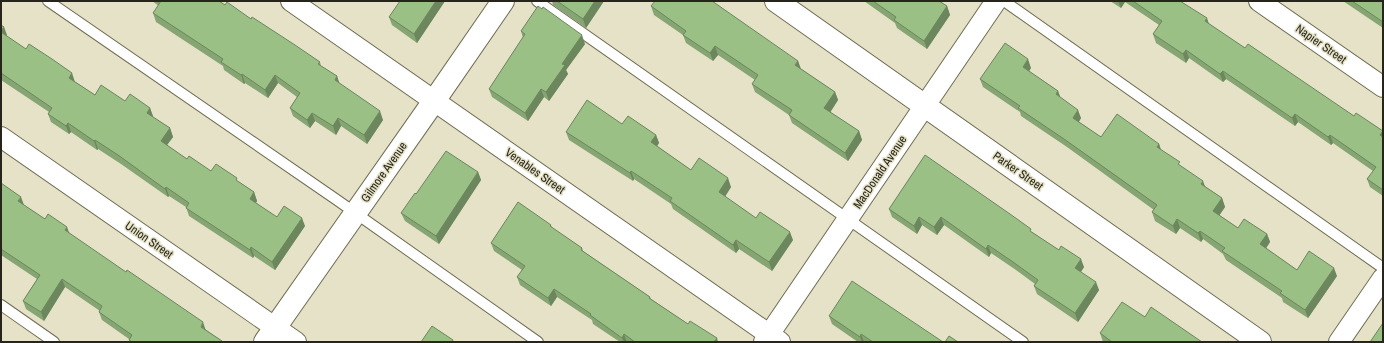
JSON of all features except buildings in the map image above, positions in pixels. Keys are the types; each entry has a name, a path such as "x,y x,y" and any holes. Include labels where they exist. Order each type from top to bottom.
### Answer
{"street":[{"name":"Venables Street","path":"291,1 434,100 771,339"},
{"name":"Gilmore Avenue","path":"270,334 503,1"},
{"name":"Parker Street","path":"776,1 1260,342"},
{"name":"MacDonald Avenue","path":"771,339 847,219 996,1"},
{"name":"Napier Street","path":"1258,1 1383,87"},
{"name":"Union Street","path":"1,137 270,334 296,342"},
{"path":"1339,342 1383,278"}],"lane":[{"path":"48,1 355,213 538,342"},
{"path":"536,1 1023,342"},
{"path":"1004,1 1383,268"},
{"path":"1,305 54,342"}]}
